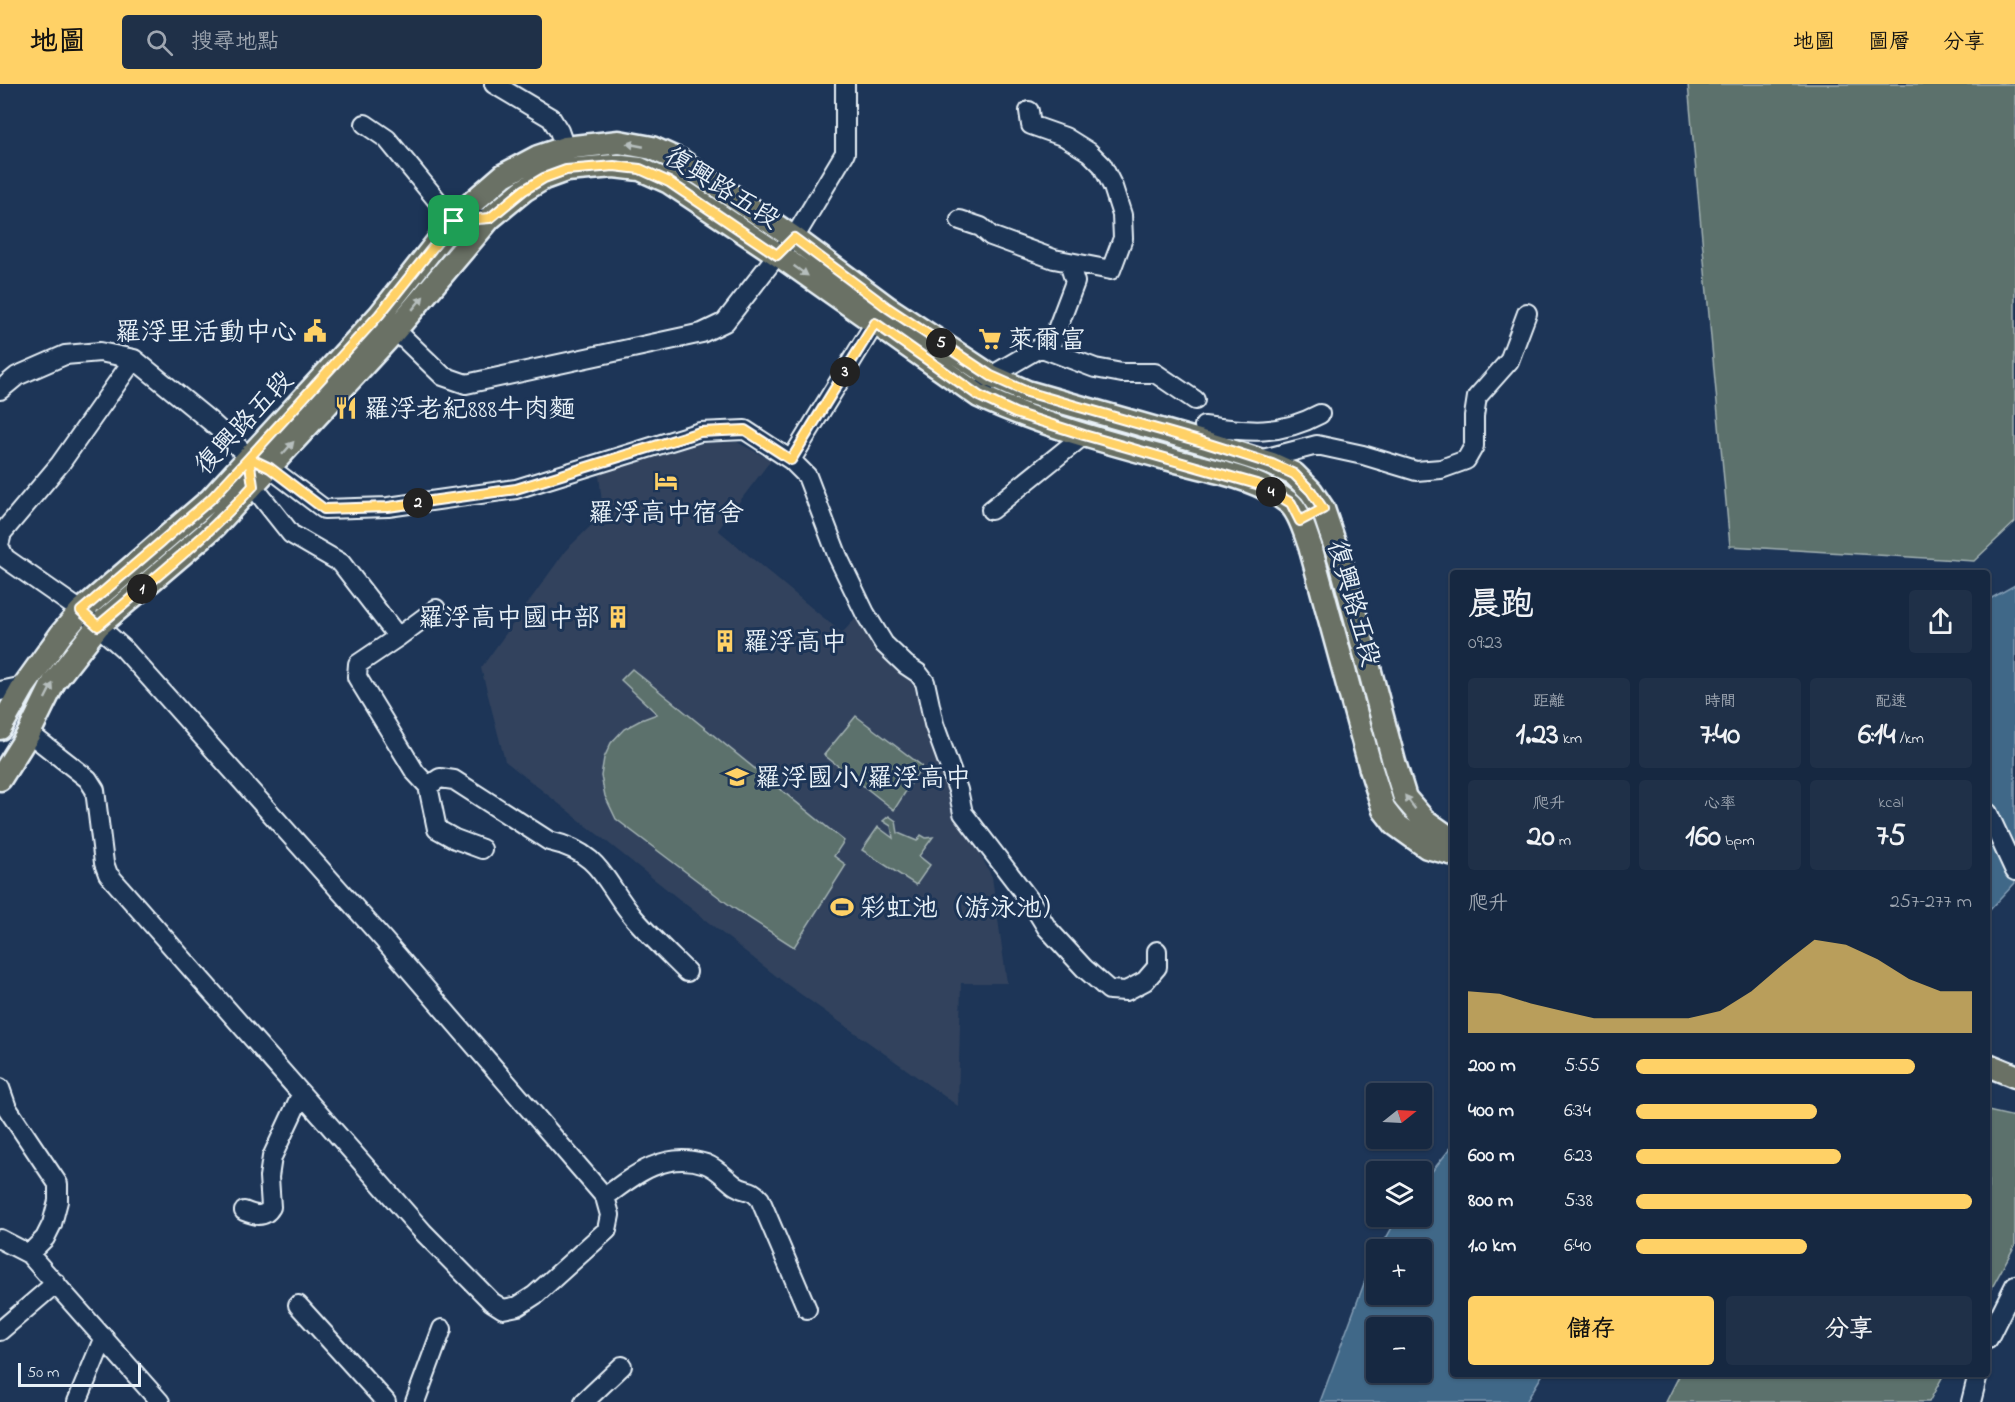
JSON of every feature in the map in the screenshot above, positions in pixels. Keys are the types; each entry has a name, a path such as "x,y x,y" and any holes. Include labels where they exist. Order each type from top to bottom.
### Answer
{"main road":[{"name":"復興路五段","path":"0,778 28,733 54,682 98,626 214,527 270,468 388,322 454,221 504,175 538,157 565,148 619,142 652,148 681,161 794,238 979,396 1015,413 1084,435 1260,485 1291,503 1310,546 1384,810 1395,824 1427,847 1450,853"},
{"name":"復興路五段","path":"0,728 24,686 62,633 81,611 211,499 249,458 490,218 524,190 544,178 566,170 614,166 640,169 669,182 777,255 991,376 1027,392 1206,443 1294,474 1311,491 1323,509 1342,566 1405,798 1424,820 1450,838"},
{"path":"1300,521 1323,509"},
{"path":"1357,715 1381,713"},
{"path":"1990,1066 2015,1076"}],"street":[{"path":"494,84 550,118 559,131 565,148"},
{"path":"388,322 443,376 466,384 702,333 725,322 777,255 794,238 844,153 845,84"},
{"path":"960,220 981,227 991,236 1069,263 1111,270 1123,238 1122,215 1113,187 1102,165 1089,152 1065,137 1031,125 1029,111"},
{"path":"365,124 387,140 454,221 490,218"},
{"path":"979,396 991,376 1053,340 1075,282 1069,263"},
{"path":"1259,460 1317,445 1363,455 1416,471 1441,469 1466,460 1474,446 1474,416 1477,397 1509,361 1527,313"},
{"path":"791,460 882,315"},
{"path":"1042,348 1095,368 1122,373 1155,373 1195,400"},
{"path":"0,390 17,376 65,355 100,352 134,359 210,422 249,458 270,468 324,509 388,507 516,489 700,432 745,430 791,460 807,476 838,557 865,613 880,639 925,682 934,724 958,790 963,813 1031,902 1047,928 1084,968 1109,990 1126,991 1145,981 1157,967 1157,951"},
{"path":"0,541 2,533 60,464 134,359"},
{"path":"1204,426 1271,431 1301,424 1320,414"},
{"path":"991,510 1084,435"},
{"path":"249,458 253,486 291,534 341,563 398,637"},
{"path":"0,548 5,558 81,611 124,650 383,939 605,1197 610,1215 607,1230 535,1295 518,1306 503,1309 492,1302 423,1232 108,874 104,863 95,790 88,779 28,733"},
{"path":"436,609 358,664 357,677 415,772 428,786 437,829 455,839 482,849"},
{"path":"0,691 24,686"},
{"path":"428,786 440,778 454,780 549,841 567,845 593,862 612,884 634,918 687,972"},
{"path":"1990,817 2015,871"},
{"path":"0,1088 7,1108 58,1184 58,1201 52,1224 45,1238 29,1254"},
{"path":"243,1211 253,1215 268,1213 271,1207 269,1167 302,1095"},
{"path":"605,1197 633,1176 661,1161 687,1160 706,1164 723,1173 737,1187 754,1191 760,1199 807,1309"},
{"path":"0,1239 29,1254 160,1402"},
{"path":"0,1331 56,1283"},
{"path":"1990,1335 2015,1285"},
{"path":"298,1305 386,1402"},
{"path":"415,1402 442,1329"},
{"path":"77,1402 104,1337"},
{"path":"584,1402 622,1366"},
{"path":"1971,1402 1977,1377"}],"shaded area":[{"name":"羅浮國小/羅浮高中","path":"737,442 771,460 718,530 842,633 857,617 883,655 898,672 911,679 917,686 960,815 992,877 1007,983 961,983 958,1106 785,983 505,761 481,668 566,550 603,514 599,474 702,443"},
{"path":"2015,585 2015,883 1990,910 1990,599"},
{"path":"1450,1149 1450,1377 1541,1377 1526,1402 1320,1402 1366,1278 1366,1305 1432,1305 1432,1239 1386,1239 1392,1227 1432,1227 1432,1171"}],"green space":[{"path":"1688,84 2015,84 2015,522 1974,561 1730,546"},
{"path":"632,669 844,841 834,856 846,865 794,947 732,907 616,819 605,796 601,776 604,758 611,743 624,729 657,714 621,680"},
{"path":"856,716 922,766 894,810 824,755"},
{"path":"889,816 896,821 898,833 917,841 921,835 926,838 933,837 919,856 930,865 916,885 862,850 878,827 893,838 891,826 883,821"},
{"path":"1990,1111 2015,1117 2015,1245 1990,1291"},
{"path":"1678,1377 1942,1377 1929,1402 1666,1402"}],"place":[{"name":"羅浮里活動中心","path":"315,331"},
{"name":"萊爾富","path":"990,339"},
{"name":"羅浮老紀888牛肉麵","path":"346,408"},
{"name":"羅浮高中宿舍","path":"666,481"},
{"name":"羅浮高中國中部","path":"618,617"},
{"name":"羅浮高中","path":"725,641"},
{"name":"羅浮國小/羅浮高中","path":"737,777"},
{"name":"彩虹池（游泳池）","path":"842,907"}],"route":[{"path":"454,221 379,315 249,458 253,486 247,493 214,527 98,626 81,611 211,499 249,458 270,468 324,509 388,507 516,489 700,432 745,430 791,460 875,323 979,396 1015,413 1260,485 1291,503 1300,521 1323,509 1311,491 1294,474 1272,464 1027,392 991,376 888,308 794,238 777,255 669,182 640,169 614,166 566,170 544,178 524,190 490,218 454,221"}]}
